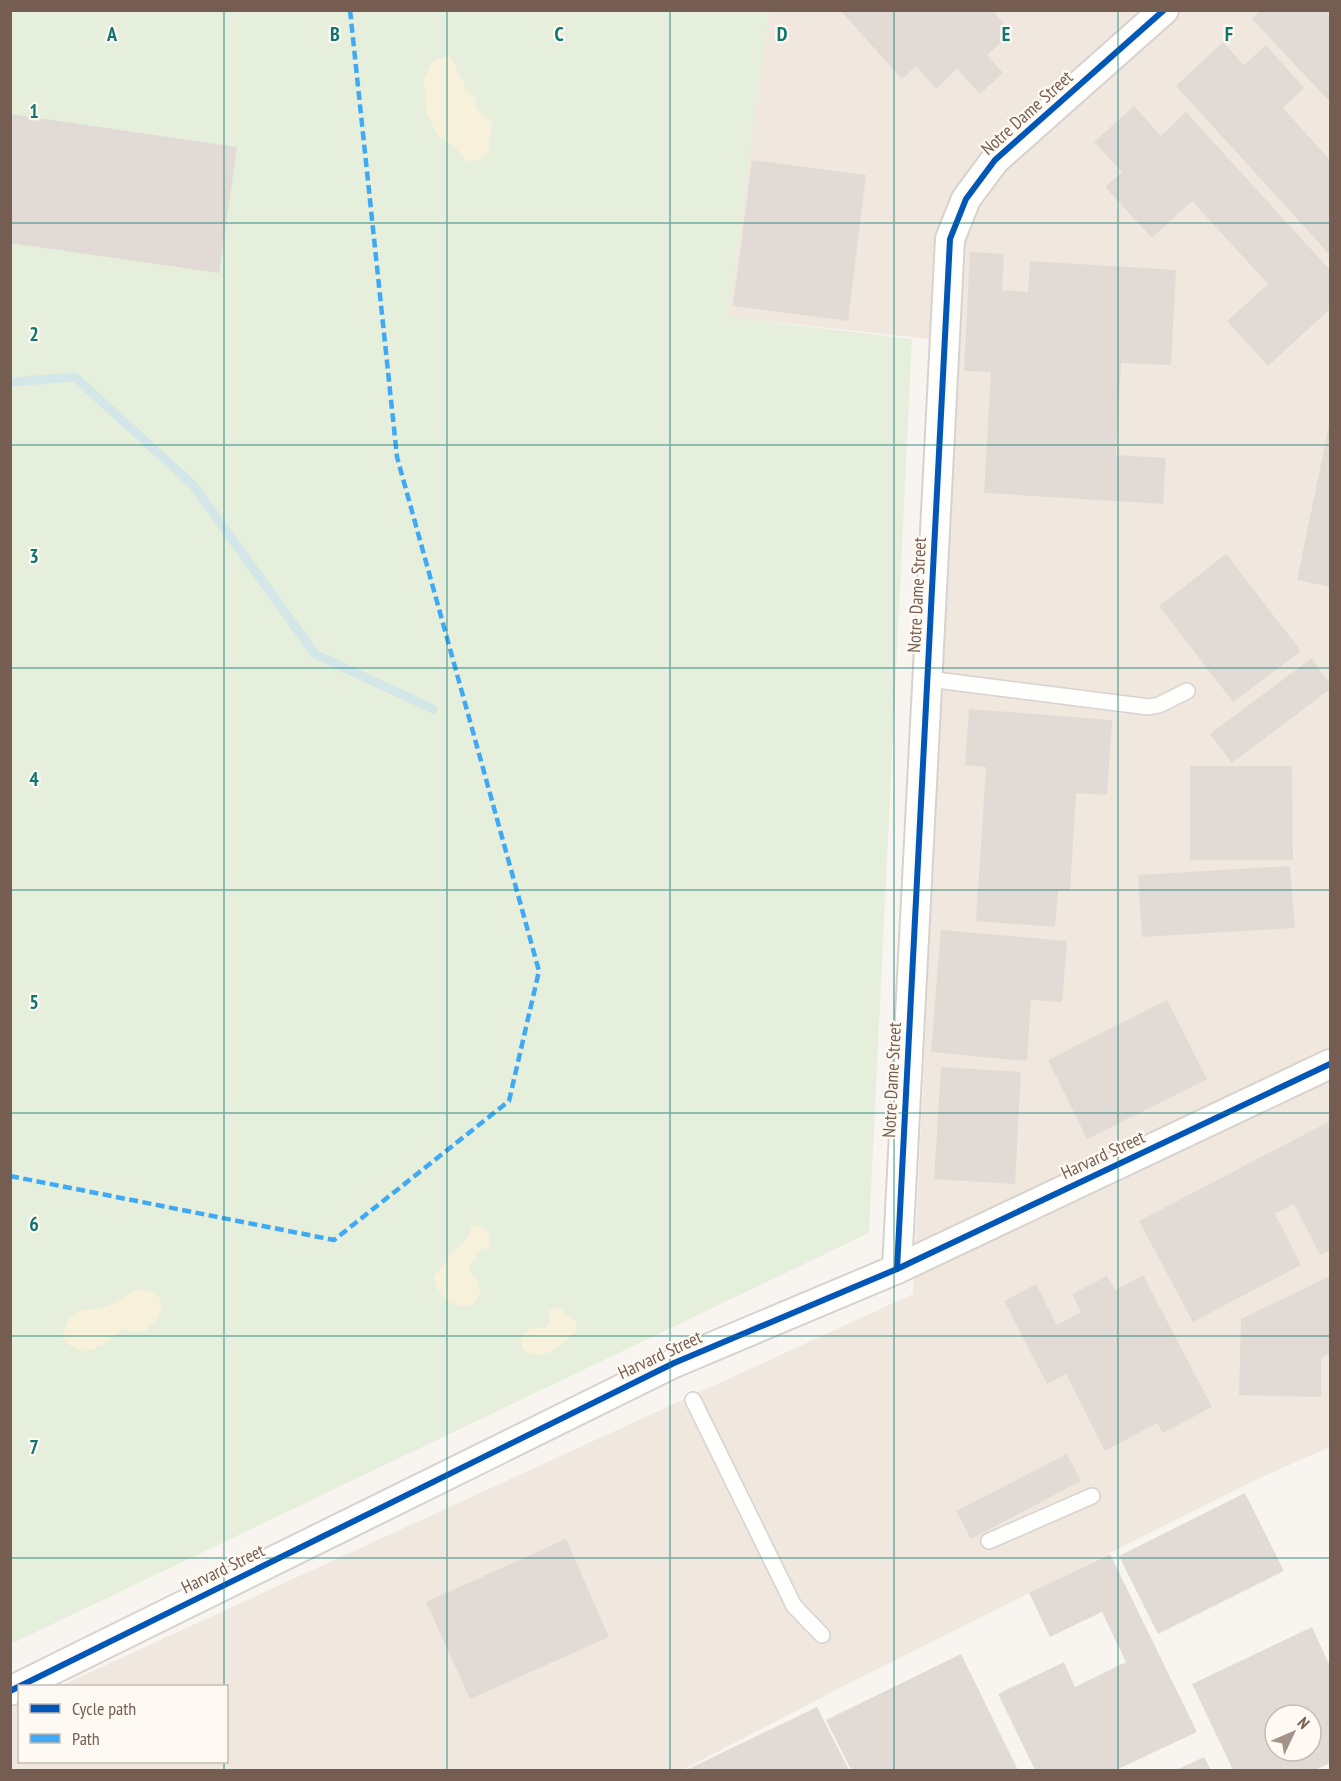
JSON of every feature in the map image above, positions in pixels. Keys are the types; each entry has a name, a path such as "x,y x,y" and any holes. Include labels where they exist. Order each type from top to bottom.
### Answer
{"street":[{"name":"Notre Dame Street","path":"897,1269 950,239 966,199 995,160 1164,10"},
{"name":"Harvard Street","path":"22,1685 674,1363 897,1269 1330,1064"}],"lane":[{"path":"928,679 1149,707 1159,705 1187,691"},
{"path":"693,1400 794,1606 822,1635"},
{"path":"989,1540 1092,1497"}],"shaded area":[{"path":"769,11 1330,11 1330,1447 1262,1477 832,1692 683,1770 11,1770 10,1709 18,1705 18,1763 228,1763 228,1685 62,1685 913,1294 958,342 728,317"}],"green space":[{"path":"11,11 769,11 728,317 912,339 869,1233 11,1644"}],"sand":[{"path":"450,55 468,92 476,99 476,108 492,124 489,149 482,158 468,162 453,145 439,137 427,115 424,79 433,61"},
{"path":"480,1225 489,1235 490,1244 489,1247 477,1251 475,1261 468,1269 477,1280 480,1294 475,1302 462,1307 443,1296 438,1290 434,1276 447,1261 449,1253 465,1242 472,1226"},
{"path":"134,1290 145,1290 157,1294 162,1306 157,1318 147,1330 132,1332 125,1328 102,1346 82,1352 69,1345 62,1336 75,1313 109,1305"},
{"path":"558,1307 576,1322 577,1331 551,1352 536,1355 522,1348 522,1335 531,1328 545,1328 550,1320 548,1311"}],"building":[{"path":"840,10 992,10 1012,33 987,55 1003,73 980,94 957,69 936,89 916,66 902,79"},
{"path":"1260,10 1330,10 1330,102 1252,19"},
{"path":"1223,42 1244,65 1266,45 1304,88 1283,108 1330,160 1330,255 1176,86"},
{"path":"1134,106 1161,136 1186,112 1330,270 1330,309 1268,366 1227,321 1268,284 1192,201 1152,238 1105,187 1122,172 1094,142"},
{"path":"10,114 237,147 219,273 10,243"},
{"path":"752,160 866,175 848,321 733,306"},
{"path":"970,252 1004,254 1002,290 1028,292 1030,261 1176,270 1171,365 1121,363 1116,455 1166,458 1163,504 984,493 991,372 964,371"},
{"path":"1330,425 1330,587 1297,580"},
{"path":"1226,554 1301,651 1233,702 1159,606"},
{"path":"1312,658 1330,684 1330,689 1232,763 1210,734"},
{"path":"969,709 1112,720 1107,795 1076,793 1070,891 1058,890 1055,927 976,921 986,767 965,765"},
{"path":"1190,766 1292,766 1293,860 1190,860"},
{"path":"1290,866 1295,928 1142,937 1138,875"},
{"path":"941,930 1067,941 1062,1002 1031,1000 1027,1061 931,1052"},
{"path":"1167,1000 1207,1079 1087,1139 1048,1060"},
{"path":"941,1067 1021,1072 1015,1184 934,1179"},
{"path":"1330,1121 1330,1250 1320,1255 1294,1204 1275,1214 1301,1265 1193,1322 1139,1221"},
{"path":"1143,1275 1212,1407 1163,1433 1157,1423 1105,1451 1066,1374 1047,1384 1004,1301 1036,1284 1057,1325 1081,1312 1072,1294 1107,1276 1115,1290"},
{"path":"1330,1276 1330,1354 1321,1358 1321,1397 1239,1395 1241,1319"},
{"path":"1067,1454 1081,1481 971,1539 956,1511"},
{"path":"1245,1493 1284,1571 1158,1634 1119,1556"},
{"path":"566,1539 609,1637 470,1699 426,1602"},
{"path":"1110,1554 1197,1732 1116,1770 1035,1770 998,1694 1064,1662 1075,1687 1126,1662 1102,1612 1050,1637 1029,1593"},
{"path":"1312,1627 1330,1666 1330,1763 1315,1770 1233,1770 1192,1684"},
{"path":"961,1654 1018,1770 851,1770 826,1720"},
{"path":"817,1707 849,1770 686,1770"},
{"path":"1204,1757 1211,1770 1176,1770"}],"waterway":[{"path":"10,382 75,377 193,485 315,654 433,709"}],"marked path":[{"path":"10,1176 334,1240 509,1101 539,971 397,457 350,10"}],"cycle path":[{"path":"897,1269 950,239 966,199 995,160 1164,10"},
{"path":"22,1685 674,1363 897,1269 1330,1064"},
{"path":"10,1691 18,1687"}]}
